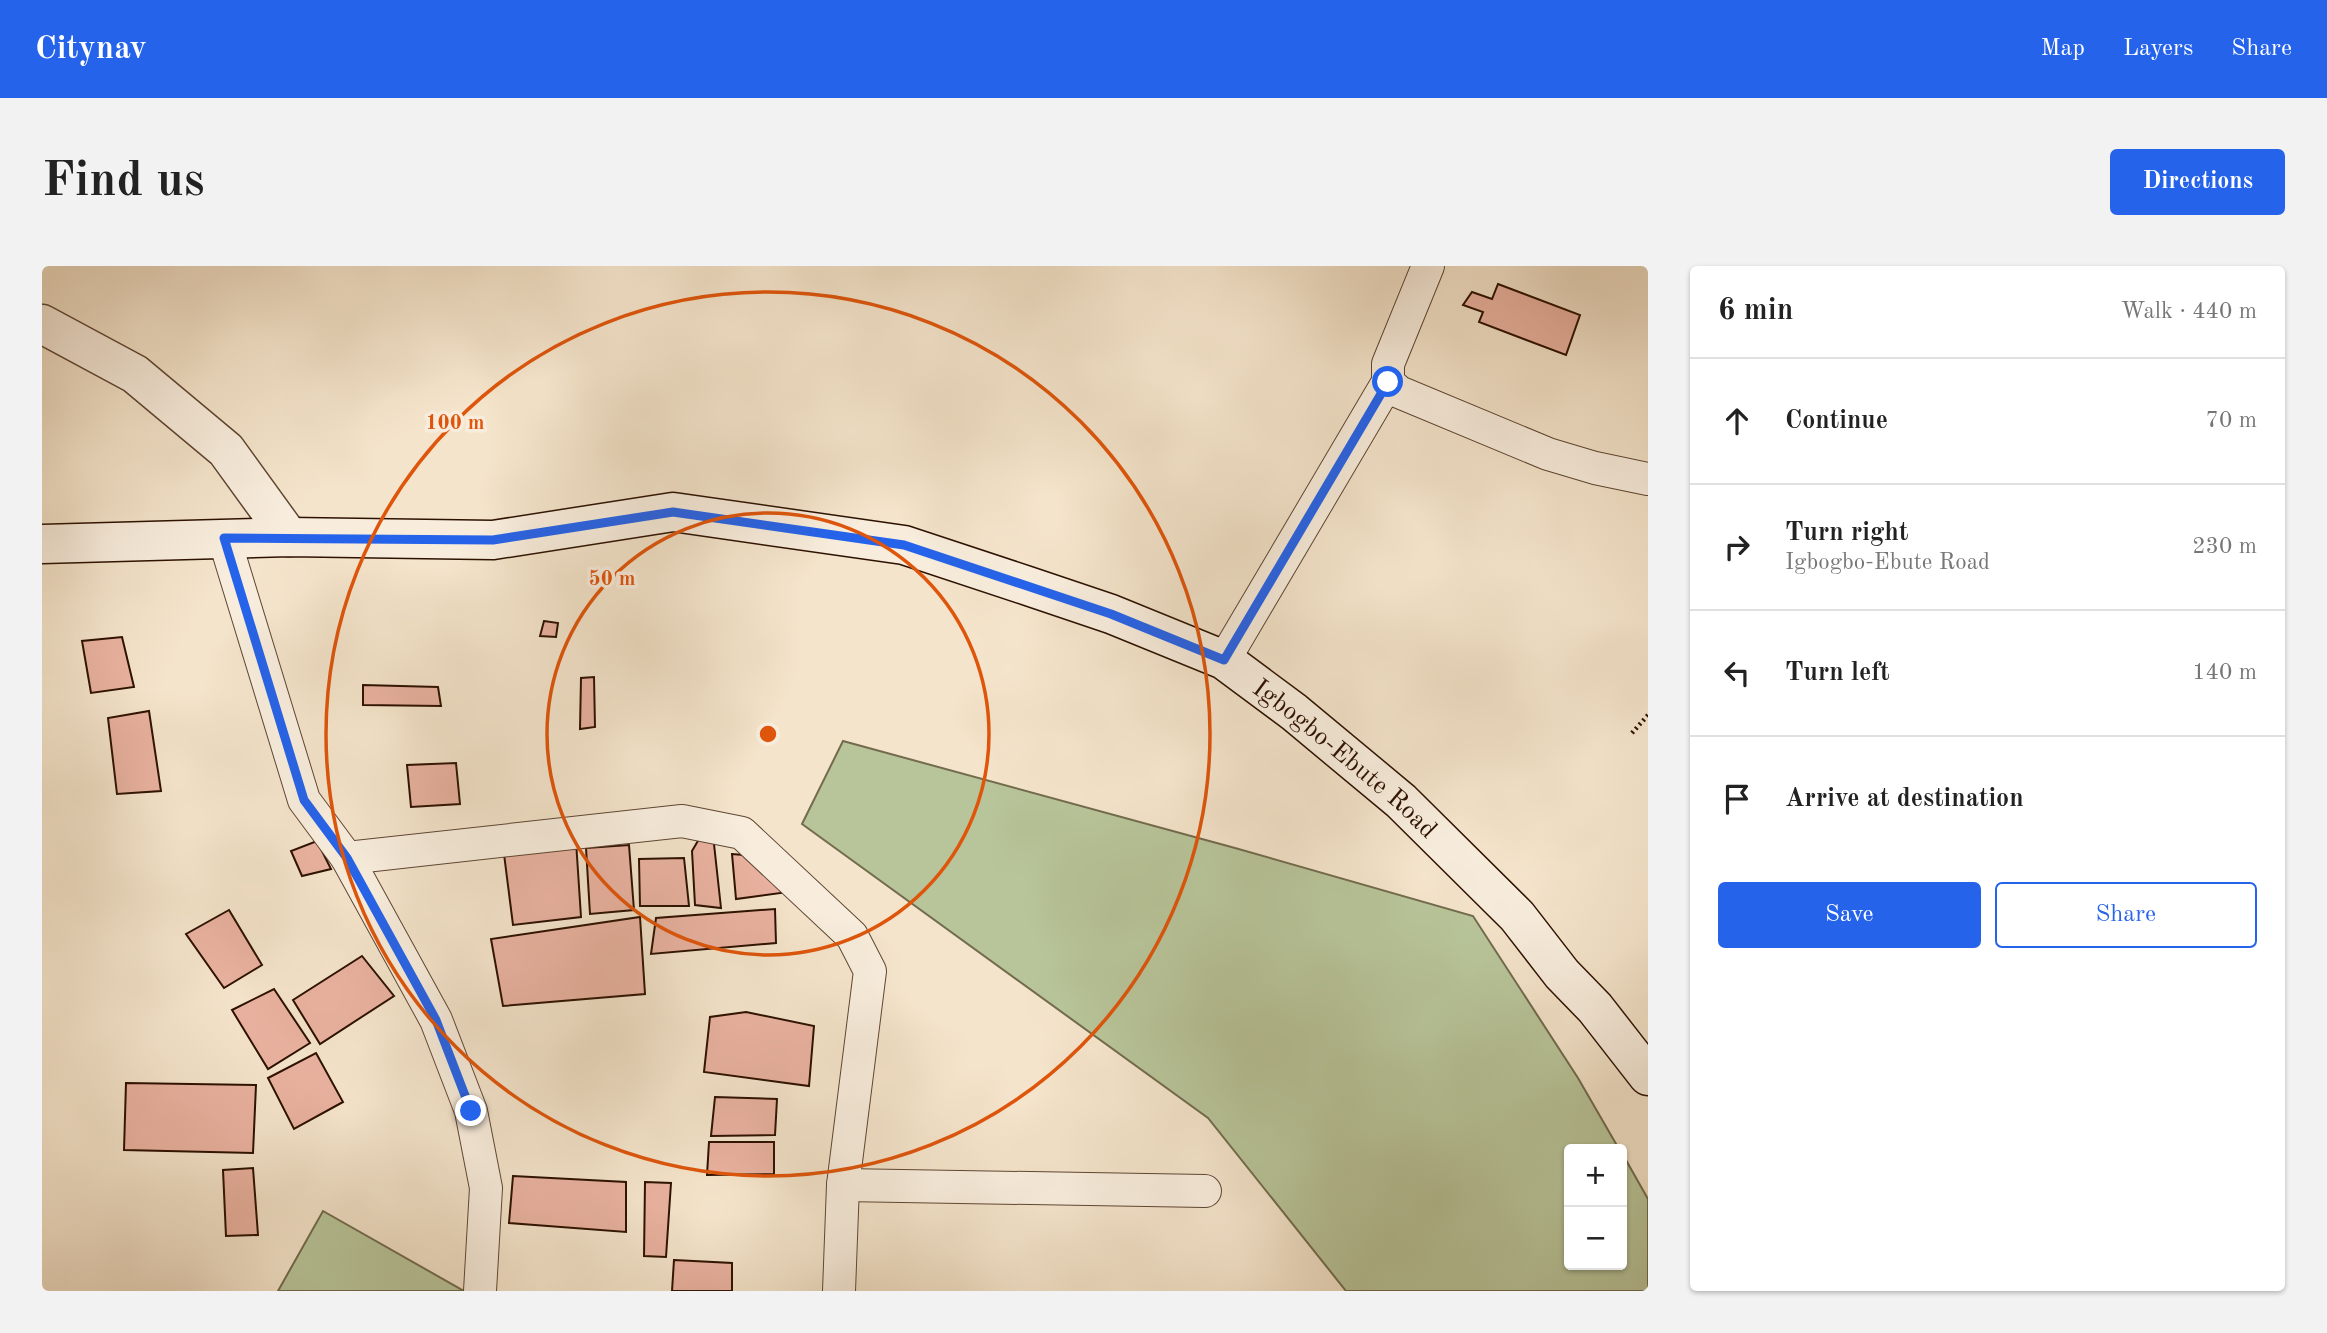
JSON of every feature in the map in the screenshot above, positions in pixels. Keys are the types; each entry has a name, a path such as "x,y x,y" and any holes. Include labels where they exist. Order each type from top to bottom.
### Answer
{"main road":[{"path":"42,324 135,374 226,450 289,537"},
{"name":"Igbogbo-Ebute Road","path":"42,544 289,537 493,540 673,512 904,545 1111,614 1224,660 1294,712 1401,800 1452,850 1517,916 1648,1076"}],"street":[{"path":"1224,660 1388,382 1388,364 1428,266"},
{"path":"1388,382 1399,392 1548,454 1571,462 1648,479"},
{"path":"224,538 304,800 347,858 436,1020 471,1111 486,1188 480,1291"},
{"path":"347,858 682,821 742,833 852,936 870,971 843,1185 839,1291"},
{"path":"843,1185 1205,1191"}],"path":[{"path":"1632,733 1648,715"}],"green space":[{"path":"843,741 1473,916 1578,1078 1616,1144 1564,1144 1564,1270 1627,1270 1627,1162 1648,1199 1648,1291 1346,1291 1208,1118 802,824"},
{"path":"323,1211 464,1291 278,1291"}],"building":[{"path":"1498,284 1580,315 1566,355 1479,322 1483,312 1463,305 1472,292 1492,299"},
{"path":"544,621 558,623 556,637 540,636"},
{"path":"122,637 134,687 91,693 82,641"},
{"path":"594,677 595,727 580,729 581,678"},
{"path":"363,685 438,687 441,706 363,705"},
{"path":"149,711 161,791 117,794 108,718"},
{"path":"456,763 460,804 411,807 407,765"},
{"path":"713,835 721,908 695,905 692,851 699,839"},
{"path":"317,841 331,869 302,876 291,851"},
{"path":"576,841 581,917 513,925 504,854"},
{"path":"629,845 634,910 590,914 586,848"},
{"path":"732,854 768,857 779,877 781,893 736,899"},
{"path":"684,858 689,906 640,906 639,859"},
{"path":"775,909 776,943 651,954 656,918"},
{"path":"229,910 262,965 224,988 186,934"},
{"path":"640,917 645,994 503,1006 491,939"},
{"path":"362,956 394,996 320,1044 293,1000"},
{"path":"274,989 310,1043 268,1069 232,1010"},
{"path":"746,1012 814,1026 809,1086 704,1072 710,1017"},
{"path":"316,1053 343,1102 294,1129 268,1078"},
{"path":"126,1083 256,1085 253,1153 124,1150"},
{"path":"715,1097 777,1099 775,1135 711,1136"},
{"path":"709,1142 774,1142 774,1174 707,1175"},
{"path":"253,1168 258,1235 226,1236 223,1170"},
{"path":"513,1176 626,1182 626,1232 509,1223"},
{"path":"645,1182 671,1183 666,1257 644,1256"},
{"path":"674,1260 732,1263 732,1291 672,1291"}],"route":[{"path":"471,1111 436,1020 347,858 304,800 224,538 493,540 673,512 904,545 1111,614 1224,660 1388,382"}]}
